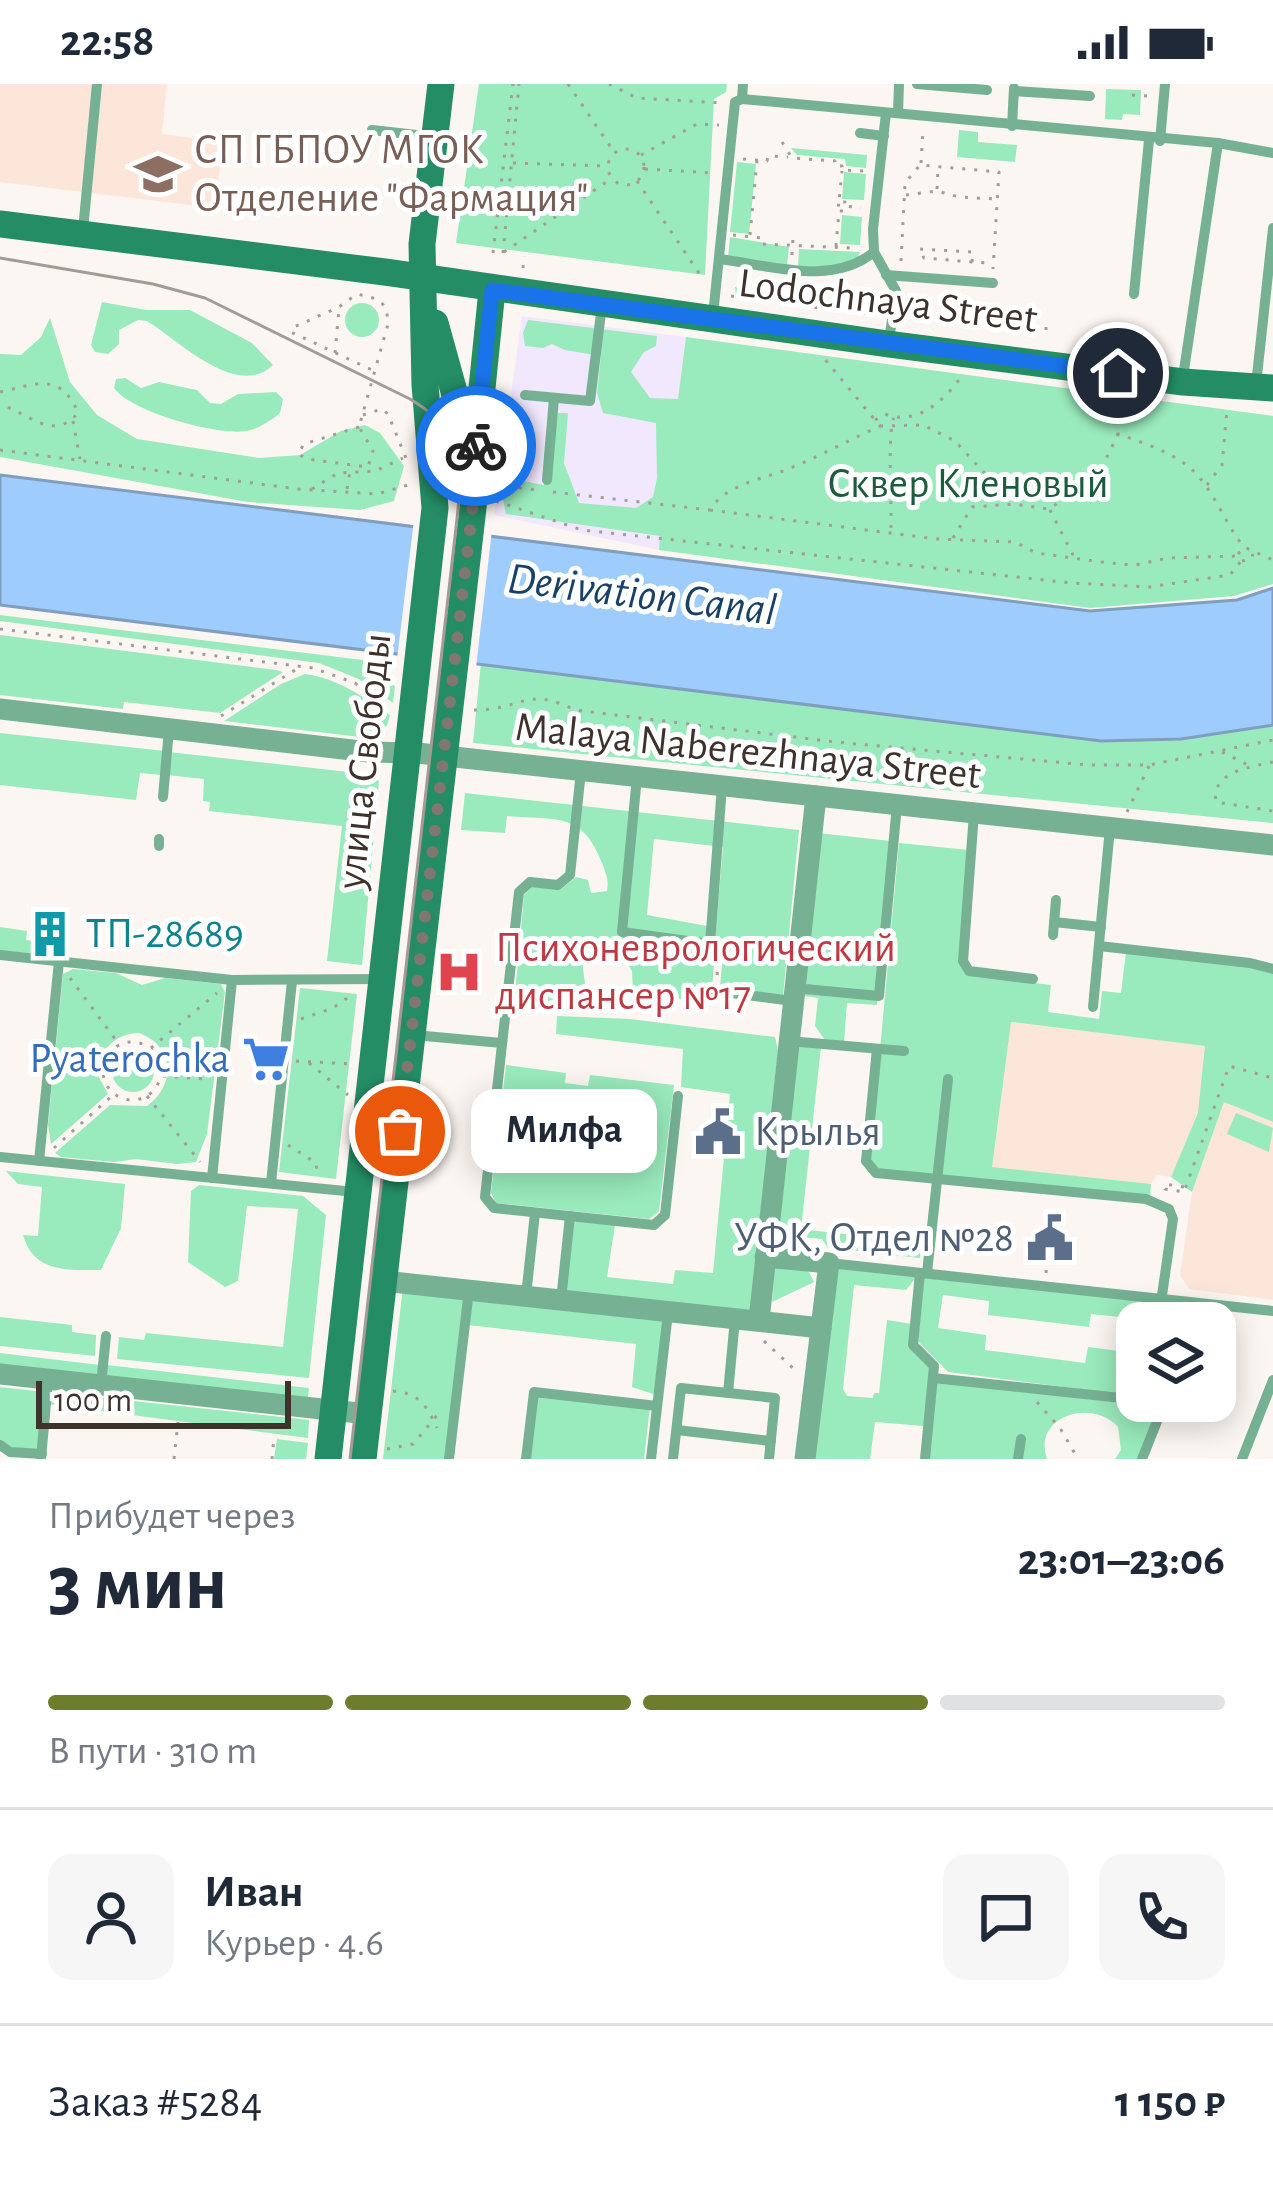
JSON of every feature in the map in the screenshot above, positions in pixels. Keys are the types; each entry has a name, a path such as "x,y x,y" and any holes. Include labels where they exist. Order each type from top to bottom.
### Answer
{"main road":[{"path":"422,278 441,84"},
{"name":"Lodochnaya Street","path":"0,224 602,305 718,308 888,344 1264,388"},
{"name":"улица Свободы","path":"422,278 483,494"},
{"name":"улица Свободы","path":"328,1459 435,508 422,278"},
{"name":"улица Свободы","path":"372,1454 368,1414 411,1035 444,757 459,699 483,494 492,290"}],"street":[{"name":"Malaya Naberezhnaya Street","path":"0,709 368,752 407,752 722,787 823,792 974,813 1117,823 1273,845"},
{"path":"759,1328 788,1041 823,792"},
{"path":"765,1257 830,1263 805,1459"},
{"path":"383,1281 735,1318 759,1328 821,1328"},
{"path":"0,1374 368,1414"}],"lane":[{"path":"82,234 97,84"},
{"path":"718,308 729,158 743,84"},
{"path":"888,344 896,291 871,255 884,136 899,84"},
{"path":"917,84 986,92"},
{"path":"1134,294 1165,84"},
{"path":"1012,126 1014,88 1090,96"},
{"path":"738,100 1218,143 1273,154"},
{"path":"372,130 435,137"},
{"path":"860,133 884,136"},
{"path":"1183,382 1218,143"},
{"path":"1264,388 1273,228"},
{"path":"723,259 842,270 871,255"},
{"path":"904,276 910,261"},
{"path":"886,274 993,283"},
{"path":"525,395 590,401 602,305"},
{"path":"547,480 554,398"},
{"path":"163,797 169,729"},
{"path":"581,772 570,875 558,885 530,883 519,892 485,1197 494,1208 654,1225 665,1215 678,1096"},
{"path":"637,777 622,932 710,944 722,787"},
{"path":"715,991 879,996 897,805"},
{"path":"974,813 963,961 969,971 1033,979"},
{"path":"1093,1007 1117,823"},
{"path":"1056,900 1054,929 1101,927"},
{"path":"1099,946 1273,969"},
{"path":"0,955 232,980 383,979"},
{"path":"39,1161 59,962"},
{"path":"212,1178 232,980"},
{"path":"271,1184 292,981"},
{"path":"411,1035 502,1043"},
{"path":"788,1041 904,1051"},
{"path":"877,1049 866,1161 876,1173 1146,1199 1169,1209 1173,1219 1161,1302"},
{"path":"925,1459 934,1366 913,1346 948,1079"},
{"path":"0,1157 359,1192"},
{"path":"526,1296 535,1213"},
{"path":"561,1300 570,1216"},
{"path":"830,1263 1273,1311"},
{"path":"449,1458 469,1290"},
{"path":"651,1459 668,1311"},
{"path":"728,1393 735,1318"},
{"path":"101,1385 106,1336"},
{"path":"933,1378 1116,1398"},
{"path":"3,1452 42,1456 48,1380"},
{"path":"1242,1459 1273,1380"},
{"path":"674,1459 681,1388 775,1398 769,1459"},
{"path":"526,1459 534,1391 657,1406"},
{"path":"1142,1459 1157,1422"},
{"path":"676,1430 771,1441"},
{"path":"1018,1459 1021,1439"}],"path":[{"path":"516,84 503,253 613,178"},
{"path":"493,253 516,84"},
{"path":"568,84 614,153"},
{"path":"609,84 637,98 710,105 738,100"},
{"path":"1132,95 1149,97"},
{"path":"904,276 905,183 920,165 924,117"},
{"path":"640,156 697,124 733,125"},
{"path":"782,142 792,158"},
{"path":"627,149 640,156 644,168 638,181 625,184 613,178 608,166 614,153 627,149"},
{"path":"729,158 767,161 768,156 835,161 835,166 842,166 839,202 845,202 844,211 839,211 836,246"},
{"path":"750,237 757,160"},
{"path":"511,163 608,166"},
{"path":"920,165 999,172 991,319"},
{"path":"937,191 938,166"},
{"path":"644,168 728,174"},
{"path":"842,170 869,172"},
{"path":"638,181 703,279"},
{"path":"904,194 937,191 997,199"},
{"path":"837,206 875,210"},
{"path":"723,259 728,235 762,238 762,244 865,249 871,255"},
{"path":"791,268 793,238"},
{"path":"972,262 973,252 919,248 924,258 938,260 972,262 994,263"},
{"path":"938,250 938,260"},
{"path":"310,490 338,473 368,466 373,451 359,427 388,324 387,307 382,300 357,294 291,332 374,371"},
{"path":"718,308 834,310 836,297"},
{"path":"851,311 866,314 868,301"},
{"path":"335,353 339,307"},
{"path":"1046,327 1046,347"},
{"path":"818,351 880,426"},
{"path":"875,420 885,414 894,418 922,414 957,383 964,370"},
{"path":"0,392 40,381 61,389 78,413 57,427 40,426 0,405"},
{"path":"952,539 972,507 1049,509 1087,484 1118,434 1105,388"},
{"path":"1206,486 1222,465 1228,407"},
{"path":"361,415 382,409 388,414 412,470"},
{"path":"922,414 923,425"},
{"path":"891,530 889,427 894,418"},
{"path":"72,419 80,460"},
{"path":"710,510 717,499 734,490 880,426 923,425 955,441 1013,505"},
{"path":"359,427 304,444 298,454 375,471 406,457"},
{"path":"1118,434 1188,466 1244,547 1273,560"},
{"path":"0,450 310,490 376,494 409,485"},
{"path":"346,490 351,468"},
{"path":"483,494 710,510 1015,542 1036,553 1135,565 1168,558 1251,560 1253,554"},
{"path":"483,494 583,530 1072,583 1149,587 1230,575 1244,547"},
{"path":"1049,509 1075,559"},
{"path":"0,628 329,671 355,682 395,714"},
{"path":"212,716 222,716 302,666"},
{"path":"459,699 493,711 541,697 575,710 836,742 1088,765 1149,765 1273,740"},
{"path":"823,792 836,742"},
{"path":"1220,751 1250,766"},
{"path":"1273,762 1250,766 1219,781 1214,790 1216,802 1273,811"},
{"path":"1117,823 1149,765"},
{"path":"710,944 720,945 715,991"},
{"path":"59,962 119,1045"},
{"path":"287,1033 299,1019 348,1001 353,978"},
{"path":"151,1048 232,980"},
{"path":"139,1043 151,1048 159,1059 158,1085 135,1100 114,1094 105,1083 103,1068 110,1052 119,1045 139,1043"},
{"path":"284,1060 354,1064"},
{"path":"308,1061 350,1097"},
{"path":"49,1063 103,1068"},
{"path":"1184,1187 1229,1066 1273,1078"},
{"path":"161,1076 222,1079"},
{"path":"39,1161 114,1094"},
{"path":"147,1096 212,1178"},
{"path":"275,1141 300,1150 316,1163 318,1188"},
{"path":"1044,1286 1049,1241"},
{"path":"759,1328 804,1378 814,1380"},
{"path":"1025,1388 1060,1428 1078,1459"},
{"path":"372,1454 412,1444 457,1389"},
{"path":"388,1390 415,1395 425,1404 449,1458"},
{"path":"174,1459 178,1421"},
{"path":"272,1459 274,1437"}],"shaded area":[{"path":"0,84 167,84 162,134 223,142 215,208 0,182"},
{"path":"522,316 686,337 659,550 494,515"},
{"path":"1010,1022 1206,1046 1199,1113 1171,1177 1157,1175 1151,1184 991,1167"},
{"path":"1224,1102 1273,1122 1273,1300 1189,1289 1180,1275 1192,1192"}],"green space":[{"path":"479,84 727,84 726,92 714,99 705,275 456,243"},
{"path":"1106,89 1141,90 1140,115 1105,119"},
{"path":"959,130 978,132 978,142 1017,145 1015,162 957,157"},
{"path":"791,148 867,155 866,168 846,166 845,159 797,155"},
{"path":"737,162 756,164 749,234 730,232"},
{"path":"844,172 866,174 864,200 842,199"},
{"path":"842,215 862,217 860,245 840,244"},
{"path":"730,237 789,247 787,265 728,257"},
{"path":"799,249 860,252 857,259 830,267 798,266"},
{"path":"735,287 830,299 831,305 736,295"},
{"path":"102,302 146,310 190,310 252,343 273,365 259,374 225,371 147,321 138,320 119,330 119,344 108,354 95,352 91,345"},
{"path":"362,303 374,308 379,320 374,332 362,337 350,332 345,320 350,308"},
{"path":"50,318 70,382 97,415 137,439 259,458 300,455 341,431 365,425 380,433 404,466 394,501 360,510 248,502 0,457 0,354 21,355 41,337"},
{"name":"Сквер Кленовый","path":"528,320 657,336 656,346 644,352 631,372 650,398 678,399 686,337 1273,416 1273,584 1234,596 1090,608 659,550 660,536 506,514 502,495 509,469 522,463 523,481 544,485 558,413 568,413 564,463 579,503 636,508 653,497 657,478 656,423 603,413 597,393 601,356 552,344 525,346"},
{"path":"125,378 141,388 159,382 197,390 210,403 221,404 238,394 276,392 283,399 280,413 261,426 247,431 216,430 138,406 114,388 116,379"},
{"path":"0,615 395,664 387,675 395,687 393,703 359,679 319,663 0,621"},
{"path":"0,635 283,672 220,713 124,702 123,709 0,695"},
{"path":"481,662 1101,741 1182,739 1273,725 1273,823 473,743"},
{"path":"305,674 360,695 390,715 387,726 369,732 369,738 224,721"},
{"path":"0,733 165,751 162,775 140,773 136,800 0,785"},
{"path":"169,752 367,774 379,781 362,965 327,961 342,826 209,811 210,802 203,801 204,779 167,775"},
{"path":"465,793 799,830 783,996 720,988 724,943 715,941 723,847 654,839 647,915 707,926 705,947 715,949 711,1003 633,993 632,971 619,950 589,944 581,950 586,994 560,993 554,1006 514,1005 524,895 532,887 561,889 576,877 588,880 591,893 607,891 607,877 586,834 565,822 507,816 505,833 461,830"},
{"path":"818,833 891,841 877,1005 847,1003 844,1042 825,1040 815,1026 818,998 798,995"},
{"path":"899,843 969,850 968,975 1051,985 1048,1012 1099,1019 1102,991 1121,993 1126,952 1249,966 1273,974 1273,1122 1224,1102 1192,1192 1171,1177 1198,1113 1205,1046 1011,1022 992,1167 1151,1184 1150,1197 878,1170 870,1159"},
{"path":"0,927 27,931 26,940 68,945 67,959 0,952"},
{"path":"73,969 116,973 142,985 165,978 221,984 225,992 207,1134 196,1162 114,1162 55,1153 110,1105 147,1106 167,1077 165,1056 151,1039 139,1033 116,1040 96,1072 108,1094 51,1144 48,1125 63,974"},
{"path":"300,988 357,994 336,1179 279,1172"},
{"path":"557,1016 630,1019 775,1037 778,1050 750,1315 565,1295 572,1221 615,1225 607,1277 673,1284 675,1270 713,1273 730,1094 681,1087 683,1049 556,1034"},
{"path":"791,1044 821,1047 801,1229 921,1243 920,1258 828,1248 822,1239 772,1234"},
{"path":"133,1050 148,1056 154,1071 148,1086 133,1092 118,1086 112,1071 118,1056"},
{"path":"506,1065 566,1073 565,1083 588,1086 590,1075 674,1085 659,1211 649,1219 496,1203 491,1193"},
{"path":"1236,1113 1273,1128 1269,1152 1227,1134"},
{"path":"6,1171 125,1184 121,1228 101,1270 53,1267 35,1256 23,1235 38,1236 42,1187 18,1184"},
{"path":"199,1185 303,1196 326,1215 309,1378 117,1359 119,1337 144,1340 146,1333 283,1347 298,1209 247,1206 238,1281 225,1287 188,1262 191,1191"},
{"path":"775,1265 808,1270 814,1282 772,1302"},
{"path":"832,1268 916,1277 906,1290 854,1285 843,1389 847,1396 873,1398 879,1393 887,1320 912,1324 910,1346 930,1368 924,1426 875,1422 870,1459 810,1459"},
{"path":"924,1277 1141,1299 1116,1302 1116,1317 1091,1314 1089,1327 988,1315 989,1301 943,1295 938,1328 986,1335 985,1350 1085,1363 1088,1347 1116,1351 1116,1394 948,1372 918,1341"},
{"path":"403,1287 465,1294 445,1459 383,1459"},
{"path":"471,1294 664,1314 656,1395 632,1387 636,1344 468,1325"},
{"path":"0,1317 72,1325 72,1332 96,1335 95,1356 0,1346"},
{"path":"0,1353 100,1365 99,1382 0,1372"},
{"path":"107,1365 309,1388 307,1405 105,1383"},
{"path":"936,1381 1116,1402 1116,1422 1152,1422 1138,1459 1115,1459 1121,1450 1118,1427 1107,1418 1080,1413 1056,1422 1048,1432 1047,1459 928,1459"},
{"path":"0,1387 45,1392 42,1454 0,1445"},
{"path":"50,1392 309,1420 308,1438 48,1404"},
{"path":"537,1394 650,1407 644,1459 528,1459"},
{"path":"277,1439 308,1443 306,1459 274,1459"}],"water":[{"name":"Derivation Canal","path":"0,475 1090,611 1237,600 1273,588 1273,725 1181,739 1101,741 0,605"}],"pier":[{"path":"414,520 492,530 476,668 397,659"}],"tram line":[{"path":"0,258 153,284 205,298 410,399 439,421 454,445 458,510 350,1459"}],"way so far":[{"path":"400,1131 476,446"}],"place":[{"name":"СП ГБПОУ МГОК Отделение \"Фармация\"","path":"158,174"},
{"name":"ТП-28689","path":"50,934"},
{"name":"Психоневрологический диспансер №17","path":"459,972"},
{"name":"Pyaterochka","path":"266,1059"},
{"name":"Милфа","path":"400,1131"},
{"name":"Крылья","path":"718,1132"},
{"name":"УФК, Отдел №28","path":"1050,1238"}],"route":[{"path":"476,446 492,290 1118,373"}]}
